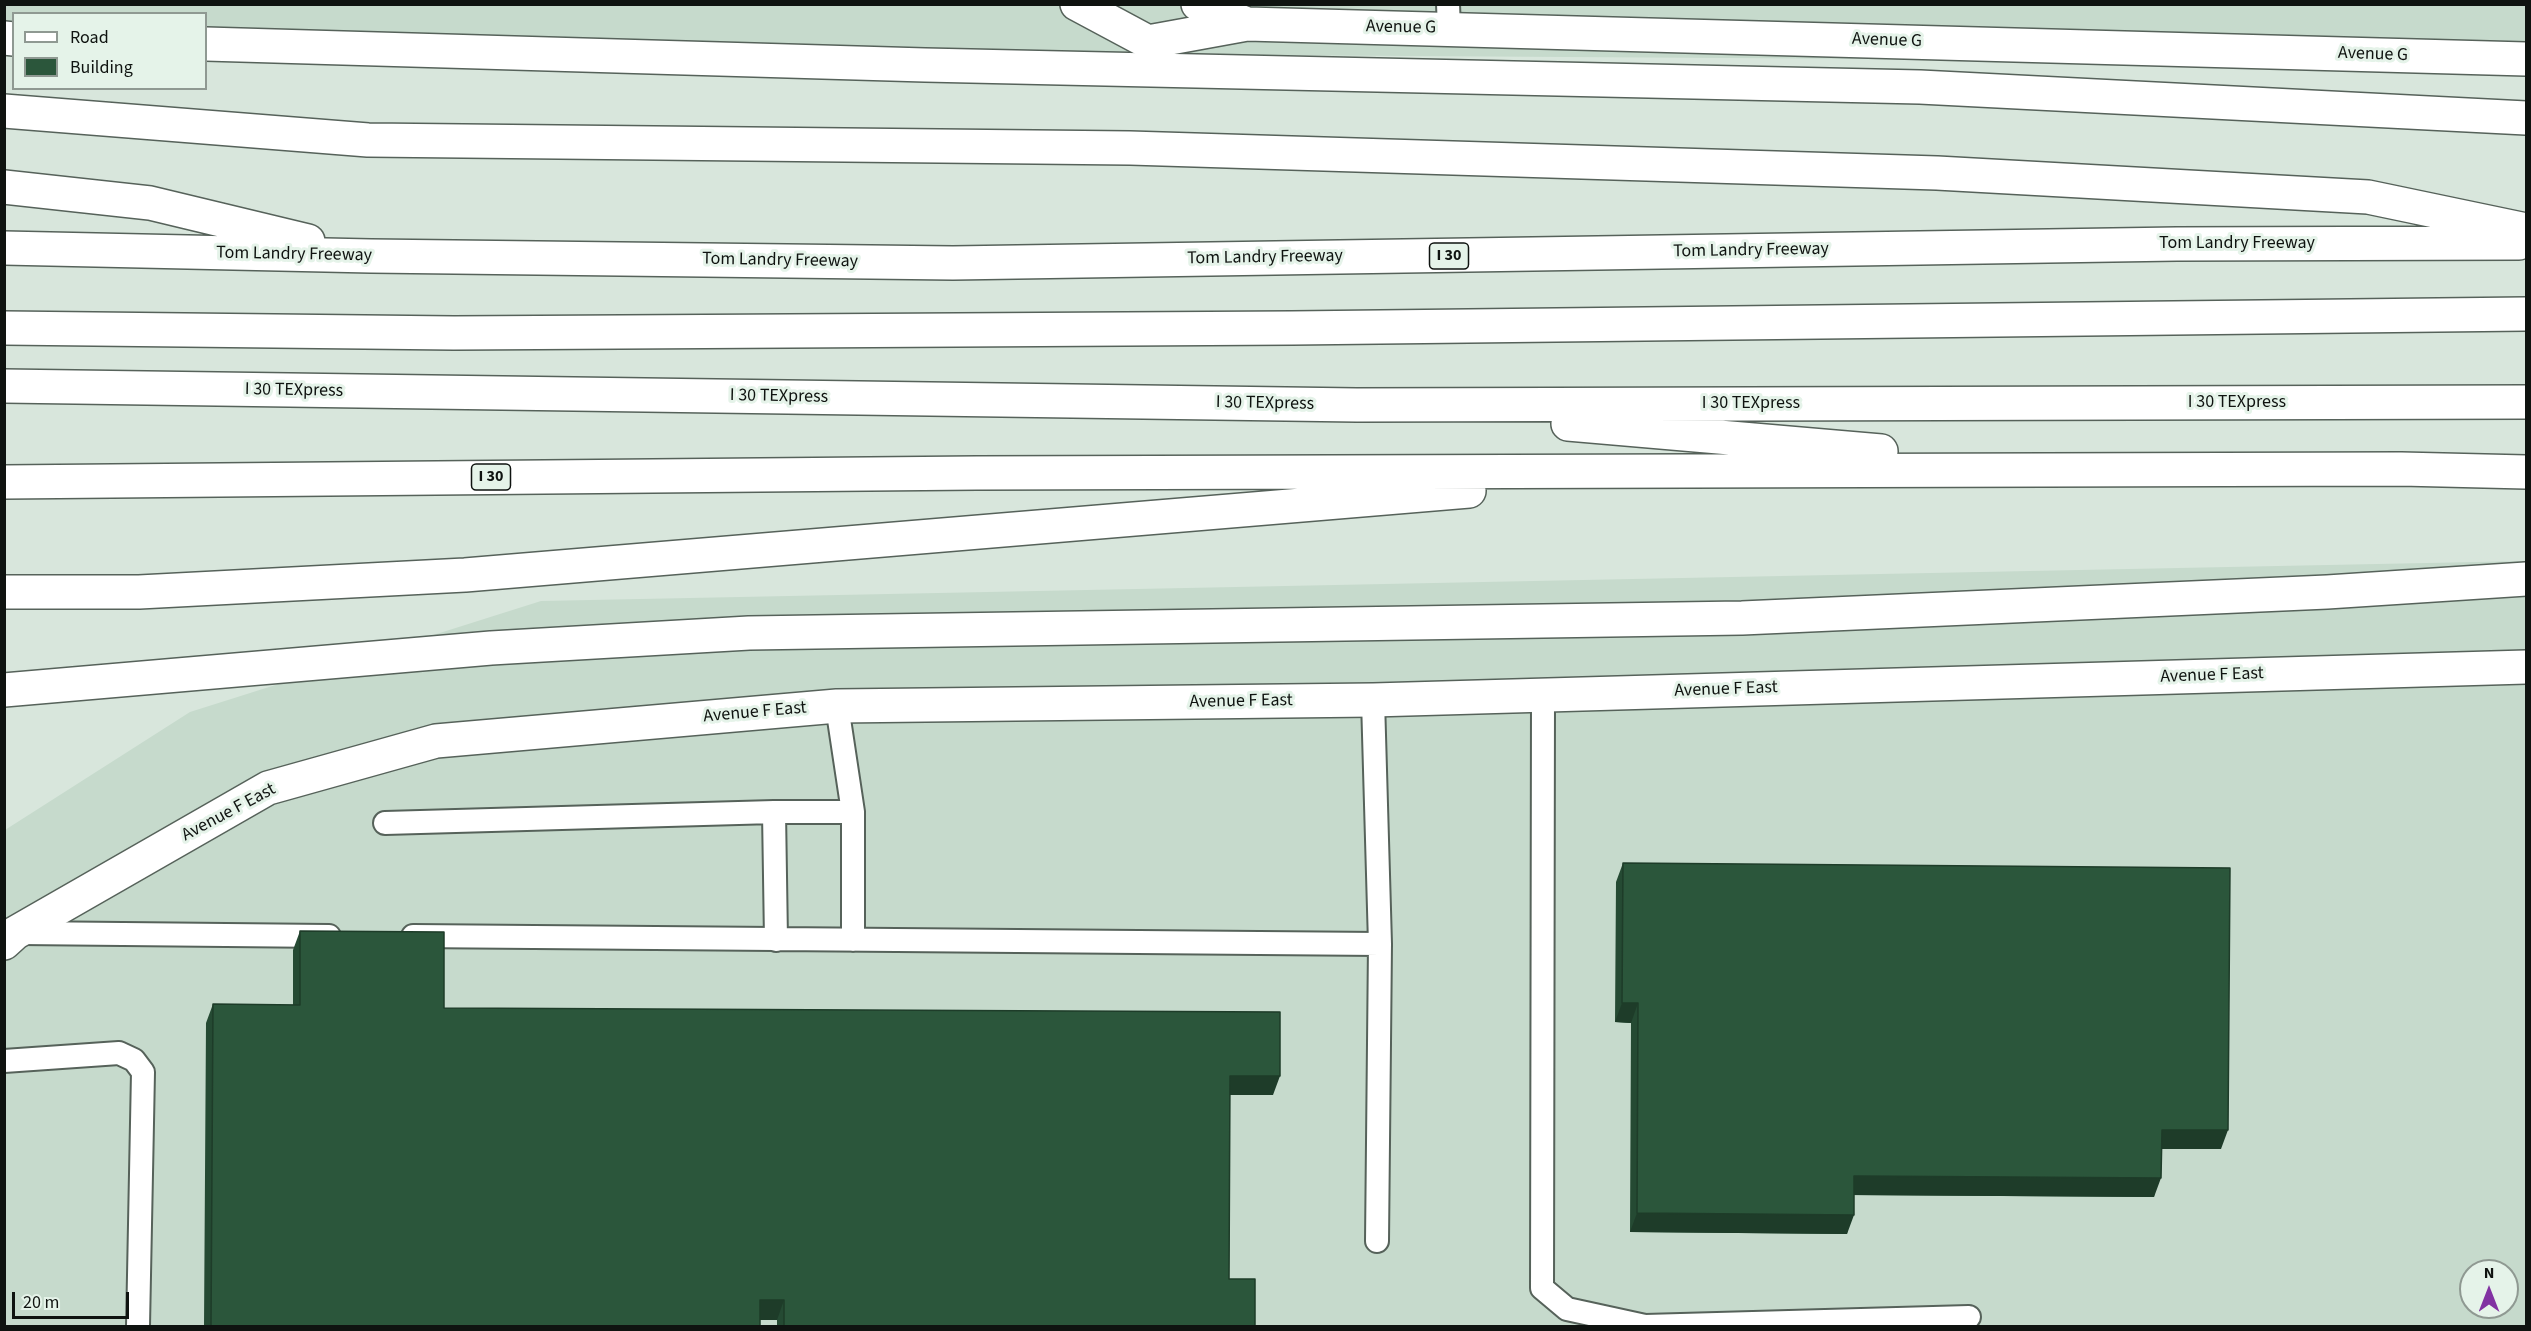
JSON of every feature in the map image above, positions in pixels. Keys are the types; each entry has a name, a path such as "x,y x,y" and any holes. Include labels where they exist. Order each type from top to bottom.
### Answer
{"main road":[{"name":"Avenue G","path":"1077,4 1148,42 1247,24 1448,17 2526,59"},
{"name":"Avenue G","path":"1198,4 1247,24"},
{"path":"207,44 913,65 1920,87 2526,118"},
{"path":"4,111 369,140 1130,148 1937,173 2368,197 2526,230"},
{"path":"4,187 150,203 371,256"},
{"name":"Tom Landry Freeway","path":"4,248 371,256 953,263 2153,244 2526,243"},
{"path":"4,328 466,333 1268,328 2526,314"},
{"name":"I 30 TEXpress","path":"4,386 1357,405 2526,402"},
{"path":"1357,405 2091,469"},
{"name":"I 30","path":"4,482 977,473 2091,469 2401,469 2526,472"},
{"path":"4,592 139,592 465,575 1711,471"},
{"path":"4,690 491,648 749,633 1742,618 2327,592 2526,579"},
{"name":"Avenue F East","path":"10,938 268,788 436,741 837,706 1373,700 2526,667"}],"lane":[{"path":"1543,696 1542,1288 1567,1309 1646,1326 1969,1317"},
{"path":"1373,700 1380,944 1377,1241"},
{"path":"837,706 853,812 853,940"},
{"path":"385,823 774,812 853,812"},
{"path":"774,812 776,940"},
{"path":"10,938 348,936"},
{"path":"396,936 1380,944"},
{"path":"4,1061 119,1053 134,1059 143,1072 138,1326"}],"shaded area":[{"path":"2526,4 2526,63 449,50 207,53 207,12 12,12 12,56 5,56 4,5"},
{"path":"2526,561 2526,1326 5,1326 5,830 190,712 541,601"}],"building":[{"path":"1623,863 2230,868 2228,1130 2162,1130 2161,1178 1854,1176 1854,1215 1637,1213 1638,1003 1622,1003"},
{"path":"300,931 444,932 444,1008 1280,1012 1280,1076 1230,1076 1229,1279 1255,1279 1255,1326 784,1326 784,1300 760,1300 760,1326 211,1326 213,1004 300,1005"}]}
